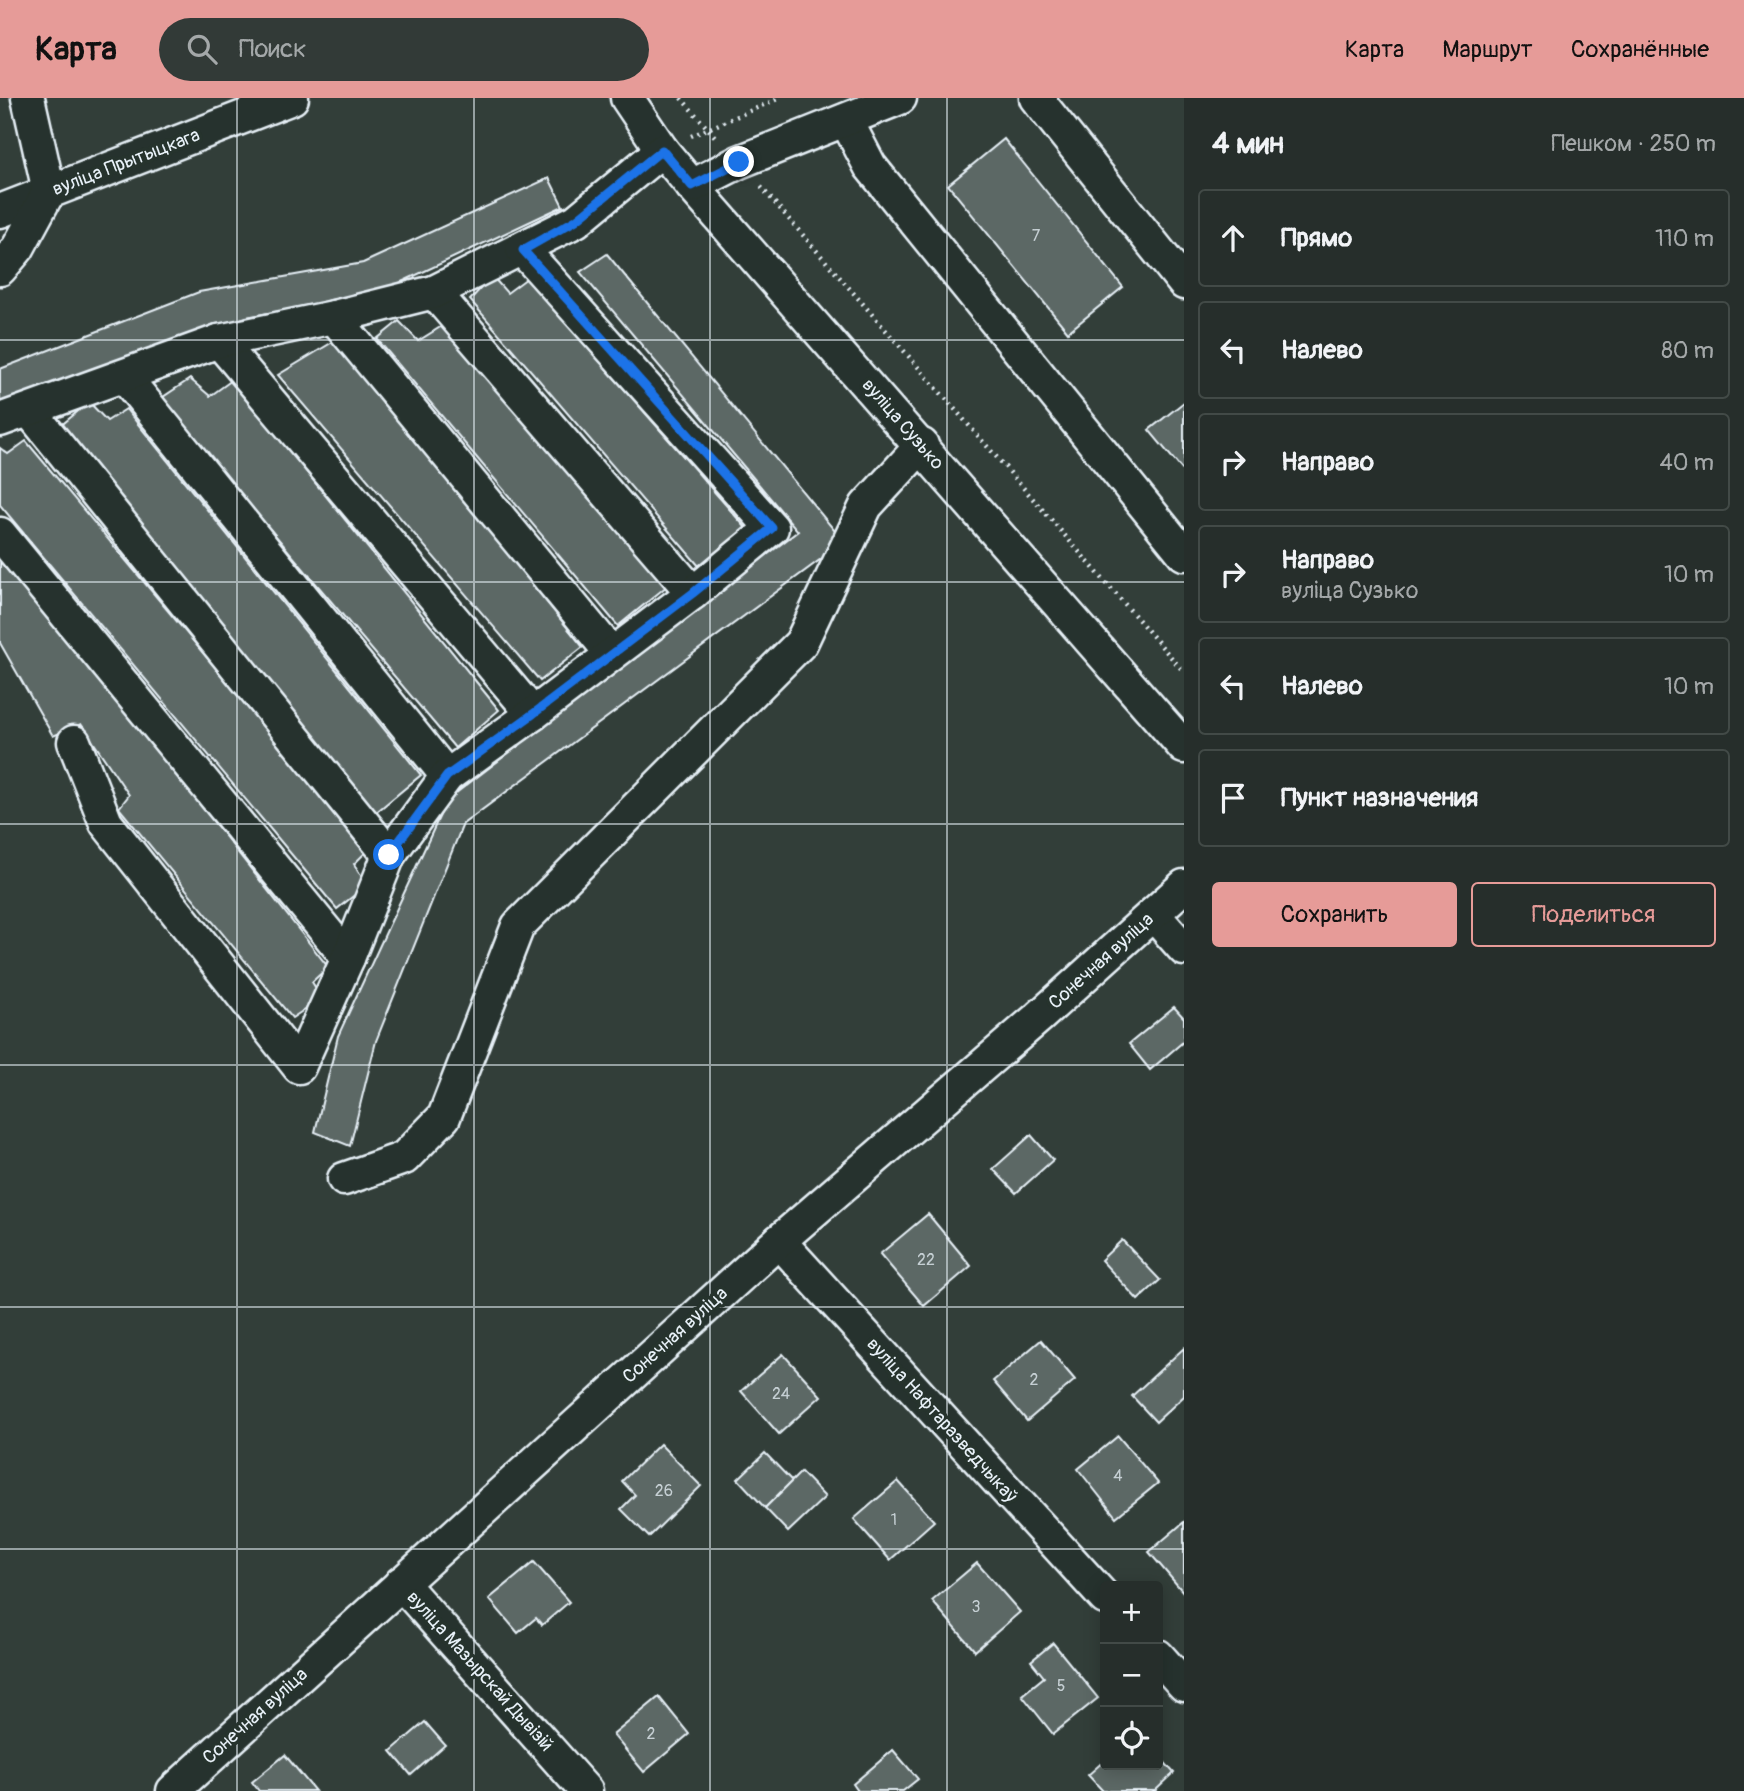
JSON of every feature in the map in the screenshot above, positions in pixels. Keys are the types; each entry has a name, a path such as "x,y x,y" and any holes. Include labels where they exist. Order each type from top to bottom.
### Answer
{"street":[{"path":"0,269 18,248 49,191 28,98"},
{"name":"вуліца Прытыцкага","path":"0,211 292,98"},
{"name":"вуліца Сузько","path":"628,98 662,150 692,186 922,445 1184,747"},
{"path":"692,186 739,162 900,98"},
{"path":"1036,98 1184,282"},
{"path":"846,120 870,166 1184,554"},
{"path":"389,855 14,415 219,341 334,317 434,292 523,250 576,220 662,150"},
{"path":"74,742 106,823 299,1067 348,958 389,855 447,776 693,593 772,528 523,250"},
{"path":"434,292 693,593"},
{"path":"334,317 611,654"},
{"path":"219,341 533,714"},
{"path":"124,376 447,776"},
{"path":"344,1179 404,1158 444,1117 518,926 802,643 866,506 922,445"},
{"path":"0,534 348,958"},
{"name":"Сонечная вуліца","path":"173,1791 779,1241 1039,1017 1184,886"},
{"path":"1153,914 1184,949"},
{"name":"вуліца Нафтаразведчыкаў","path":"779,1241 1100,1593"},
{"name":"вуліца Мазырскай Дывізій","path":"401,1583 586,1791"},
{"path":"1163,1662 1184,1685"}],"path":[{"path":"681,98 1184,672"},
{"path":"662,150 780,98"}],"building":[{"path":"1004,139 1123,287 1068,332 948,185"},
{"path":"549,178 563,206 376,294 246,317 0,404 0,369 199,292 363,263"},
{"path":"607,254 844,542 463,824 376,1041 350,1146 315,1132 338,1036 447,800 798,531 580,272"},
{"path":"492,276 507,293 527,278 746,528 699,566 470,300"},
{"path":"399,321 418,341 442,326 667,586 618,626 377,339"},
{"path":"336,340 583,647 540,681 278,375"},
{"path":"190,379 210,396 232,380 499,710 455,748 160,399"},
{"path":"89,402 107,421 126,409 421,775 374,814 58,428"},
{"path":"1184,402 1184,472 1149,430"},
{"path":"26,441 368,850 354,864 367,885 337,909 0,505 0,448 8,454"},
{"path":"0,550 328,967 312,982 322,998 292,1018 119,808 129,795 81,724 53,736 0,643"},
{"path":"1174,1007 1184,1018 1184,1041 1150,1070 1129,1044"},
{"path":"1031,1135 1053,1160 1016,1193 993,1169"},
{"path":"928,1214 971,1266 924,1306 880,1254"},
{"path":"1122,1240 1160,1280 1138,1300 1101,1260"},
{"path":"1041,1340 1075,1380 1027,1421 993,1381"},
{"path":"1184,1348 1184,1396 1156,1422 1132,1396"},
{"path":"783,1354 821,1396 779,1434 741,1391"},
{"path":"1118,1436 1158,1483 1116,1517 1078,1469"},
{"path":"660,1444 701,1486 649,1537 621,1509 635,1495 622,1481"},
{"path":"765,1453 792,1481 765,1508 738,1479"},
{"path":"801,1472 825,1497 788,1532 765,1508"},
{"path":"898,1481 934,1521 890,1560 854,1519"},
{"path":"1184,1522 1184,1593 1149,1552"},
{"path":"534,1562 569,1602 542,1625 536,1618 518,1633 489,1599"},
{"path":"977,1563 1020,1612 975,1651 932,1601"},
{"path":"1053,1643 1098,1698 1053,1734 1022,1695 1044,1677 1031,1661"},
{"path":"659,1697 689,1734 644,1772 613,1735"},
{"path":"425,1722 445,1745 411,1775 391,1751"},
{"path":"893,1750 918,1779 903,1791 858,1791 853,1784"},
{"path":"285,1755 315,1791 259,1791 252,1782"},
{"path":"1163,1761 1174,1773 1155,1791 1103,1791 1088,1775 1100,1764 1100,1770 1163,1770"}],"route":[{"path":"389,855 447,776 693,593 772,528 523,250 576,220 662,150 692,186 739,162"}]}
